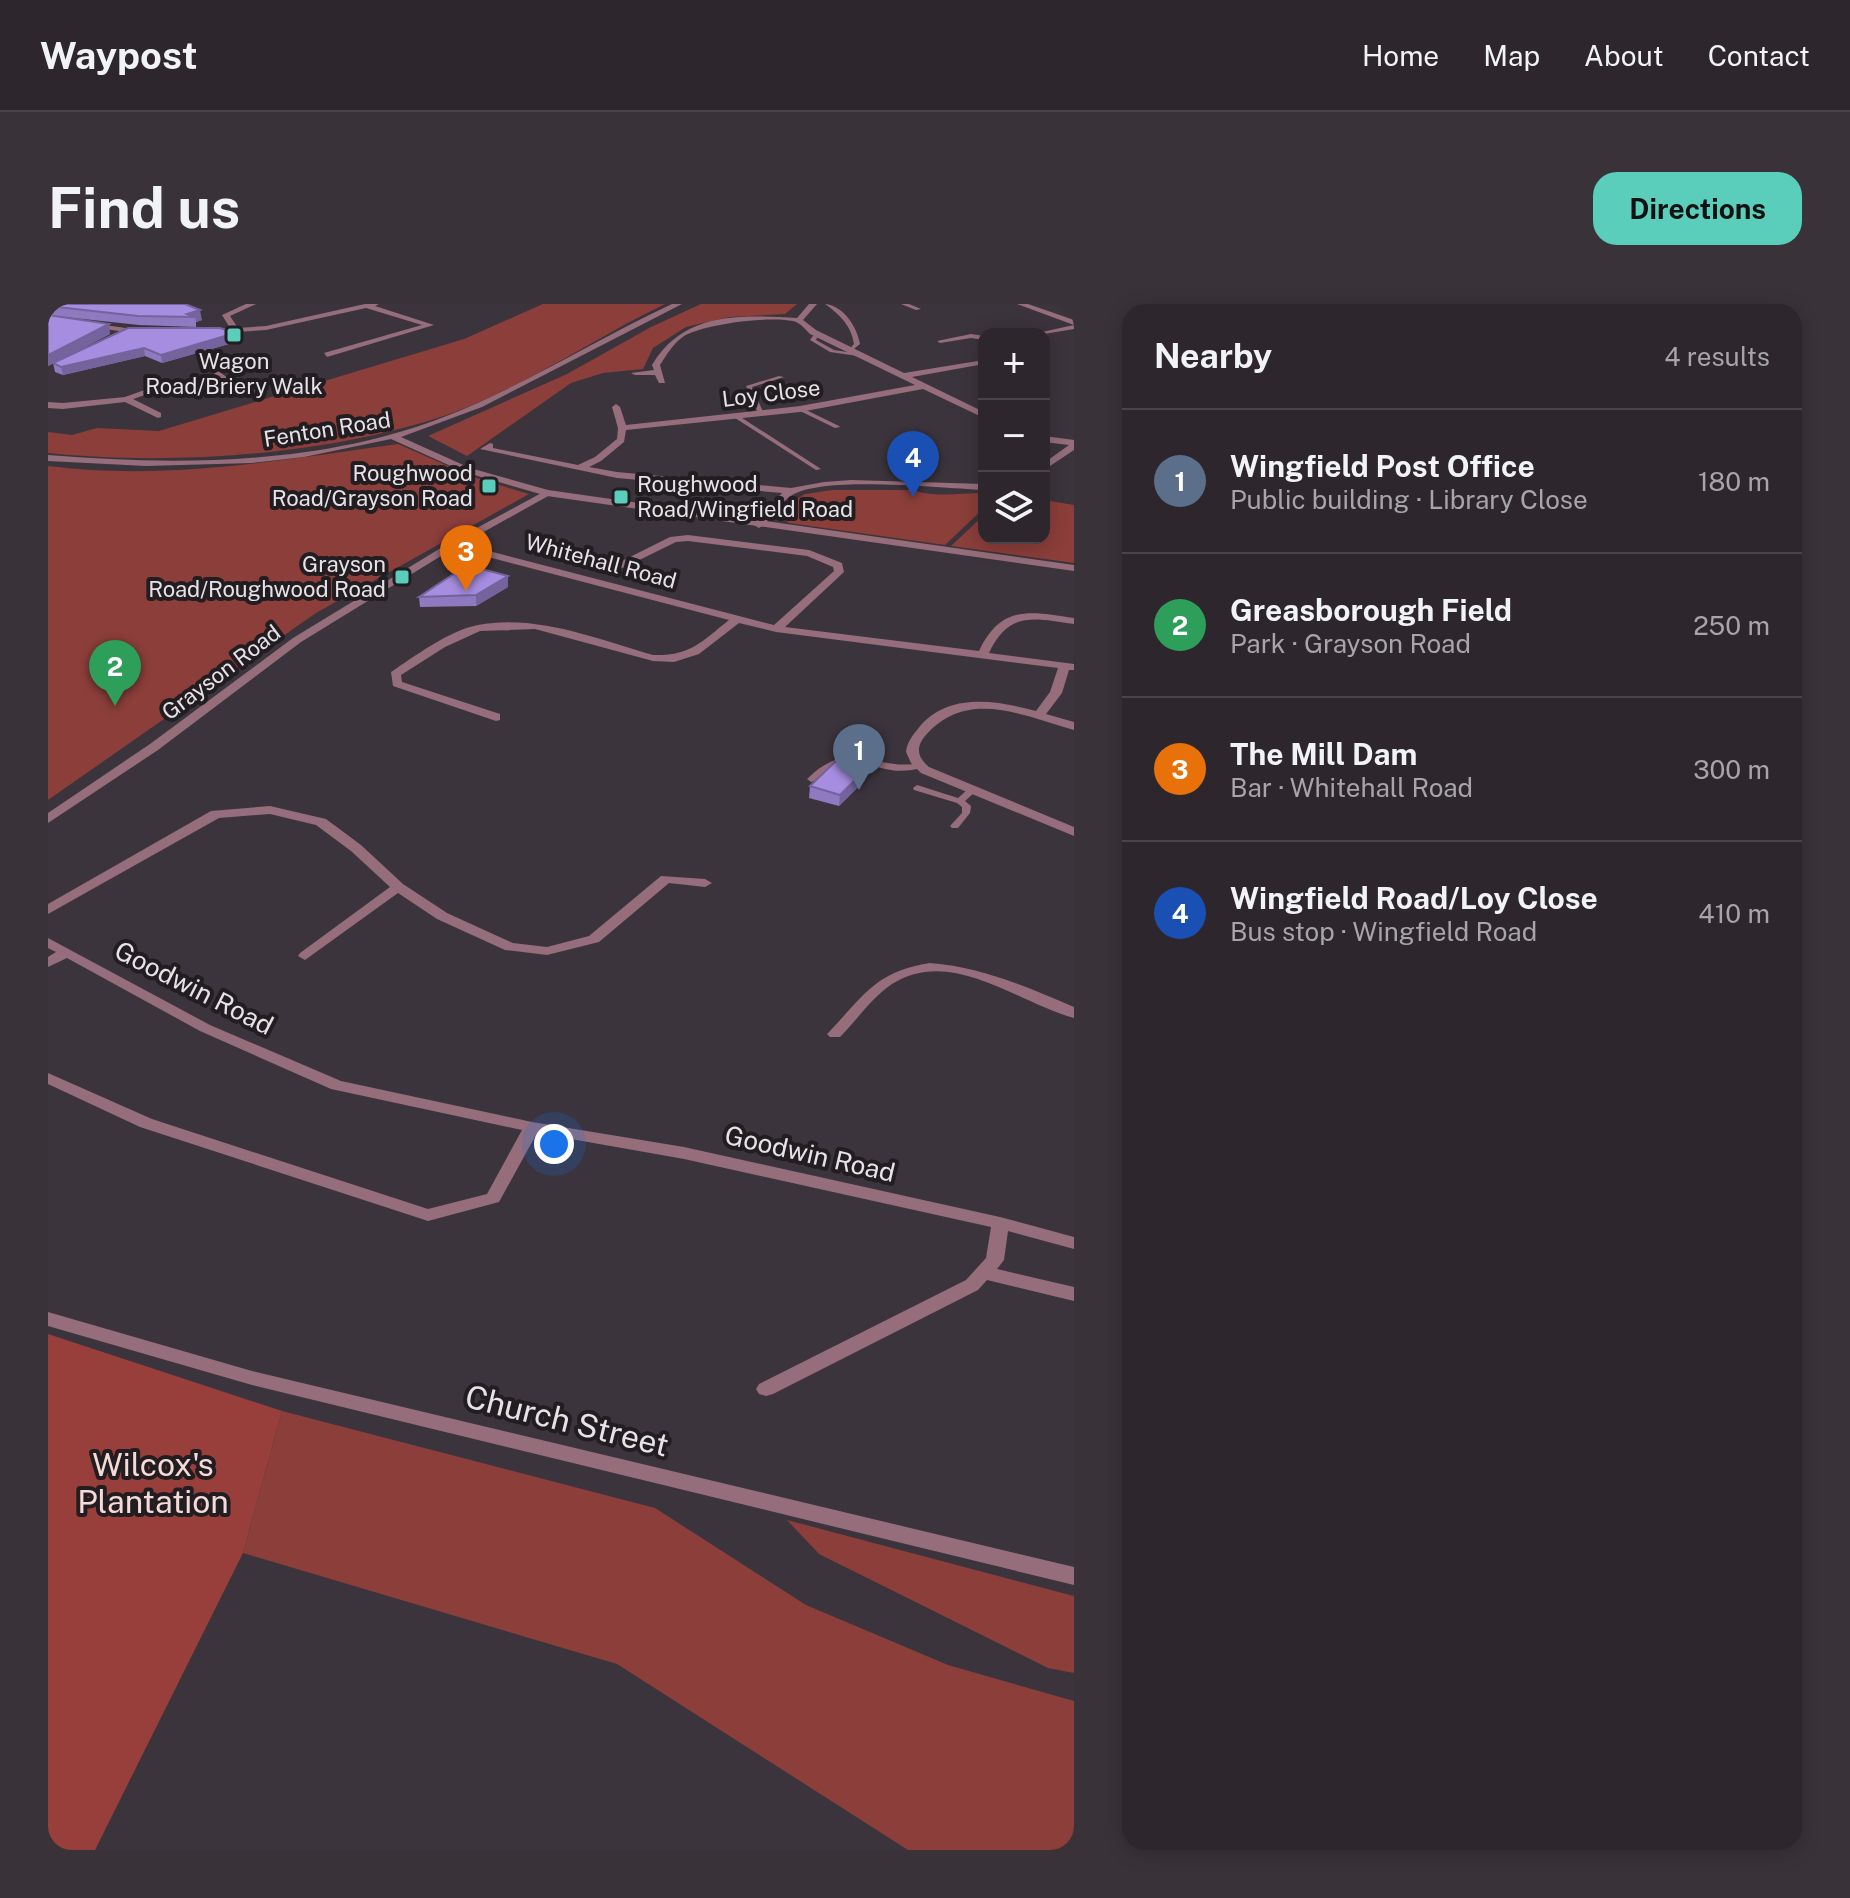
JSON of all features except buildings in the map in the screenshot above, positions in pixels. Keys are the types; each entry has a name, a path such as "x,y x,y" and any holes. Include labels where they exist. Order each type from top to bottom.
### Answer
{"street":[{"path":"236,331 226,315 252,304"},
{"name":"Fenton Road","path":"48,458 179,464 301,453 395,438 502,396 678,304"},
{"path":"799,320 813,304"},
{"path":"1021,304 1074,325"},
{"path":"207,333 266,328 371,305 430,325 327,355"},
{"path":"48,319 150,332"},
{"path":"635,373 660,376 656,365 659,355 685,334 702,327 741,319 799,320 817,334 853,353 978,412"},
{"path":"115,337 127,331"},
{"path":"902,376 978,363"},
{"path":"216,372 225,380 264,391"},
{"path":"48,405 126,399 153,390 194,388 225,380"},
{"name":"Loy Close","path":"622,428 800,409 923,386"},
{"path":"126,399 158,415"},
{"path":"48,415 63,406"},
{"path":"578,468 598,459 621,440 622,428 616,407"},
{"path":"395,438 467,470 547,493 1074,568"},
{"path":"1050,440 1074,444"},
{"path":"1050,462 1074,444"},
{"path":"490,446 485,449 578,468 700,484 790,491 821,486 880,484 978,487"},
{"path":"759,525 790,491"},
{"name":"Grayson Road","path":"48,819 154,747 297,640 453,545 547,493"},
{"name":"Whitehall Road","path":"599,557 623,565 674,539 688,538 809,553 838,565 839,572 776,629"},
{"name":"Whitehall Road","path":"453,545 776,629 1069,666"},
{"path":"983,654 1004,623 1024,618 1074,621"},
{"path":"496,717 406,688 397,684 395,674 441,645 478,628 535,626 653,658 674,659 695,652 737,619"},
{"path":"1038,716 1056,693 1069,666"},
{"path":"1074,726 989,704 951,709 914,742 913,758 920,766 971,791 1074,832"},
{"path":"48,910 216,814 270,810 321,822 398,887 442,916 510,947 547,951 594,939 666,879 705,883"},
{"path":"305,956 398,887"},
{"name":"Goodwin Road","path":"48,942 205,1028 337,1085 532,1127 684,1153 1000,1223 1074,1243"},
{"path":"48,963 67,952"},
{"path":"835,1034 889,980 913,969 942,967 979,974 1074,1013"},
{"path":"48,1078 146,1123 428,1215 493,1198 532,1127"},
{"path":"766,1389 972,1285 995,1260 1000,1223"},
{"path":"986,1273 1074,1294"},
{"name":"Church Street","path":"48,1319 252,1378 1074,1576"}],"lane":[{"path":"828,304 850,324 856,335 857,344 853,353"},
{"path":"904,304 918,309"},
{"path":"1050,331 1074,325"},
{"path":"940,341 978,337"},
{"path":"761,414 749,386 781,377"},
{"path":"800,409 837,427"},
{"path":"737,417 818,469"},
{"path":"811,779 825,765 856,757 900,770 920,766"},
{"path":"917,788 967,806 966,813 955,826"},
{"path":"960,801 971,791"}],"shaded area":[{"path":"543,304 665,304 509,389 455,412 408,427 254,454 148,458 48,453 48,432 72,435 97,428 159,431 464,339"},
{"path":"701,304 797,304 785,314 729,317 686,327 653,348 643,369 603,373 571,383 467,456 428,436 567,374 651,327"},
{"path":"398,444 473,477 529,494 316,613 48,800 48,466 92,470 180,470"},
{"path":"832,490 978,493 978,514 945,545 789,523 779,517 781,508 805,494"},
{"path":"1050,501 1074,505 1074,563 951,546 978,521 978,544 1050,544"},
{"path":"282,1411 655,1508 806,1605 948,1665 1074,1701 1074,1850 908,1850 617,1664 243,1553"},
{"path":"787,1520 1074,1596 1074,1673 1048,1668 819,1554"}],"green space":[{"name":"Wilcox's Plantation","path":"48,1334 282,1411 243,1553 95,1850 48,1850"}],"place":[{"name":"Wagon Road/Briery Walk","path":"234,335"},
{"name":"Roughwood Road/Grayson Road","path":"489,486"},
{"name":"Roughwood Road/Wingfield Road","path":"621,497"},
{"name":"Wingfield Road/Loy Close","path":"913,497"},
{"name":"Grayson Road/Roughwood Road","path":"402,577"},
{"name":"The Mill Dam","path":"466,591"},
{"name":"Greasborough Field","path":"115,706"},
{"name":"Wingfield Post Office","path":"859,790"}]}
